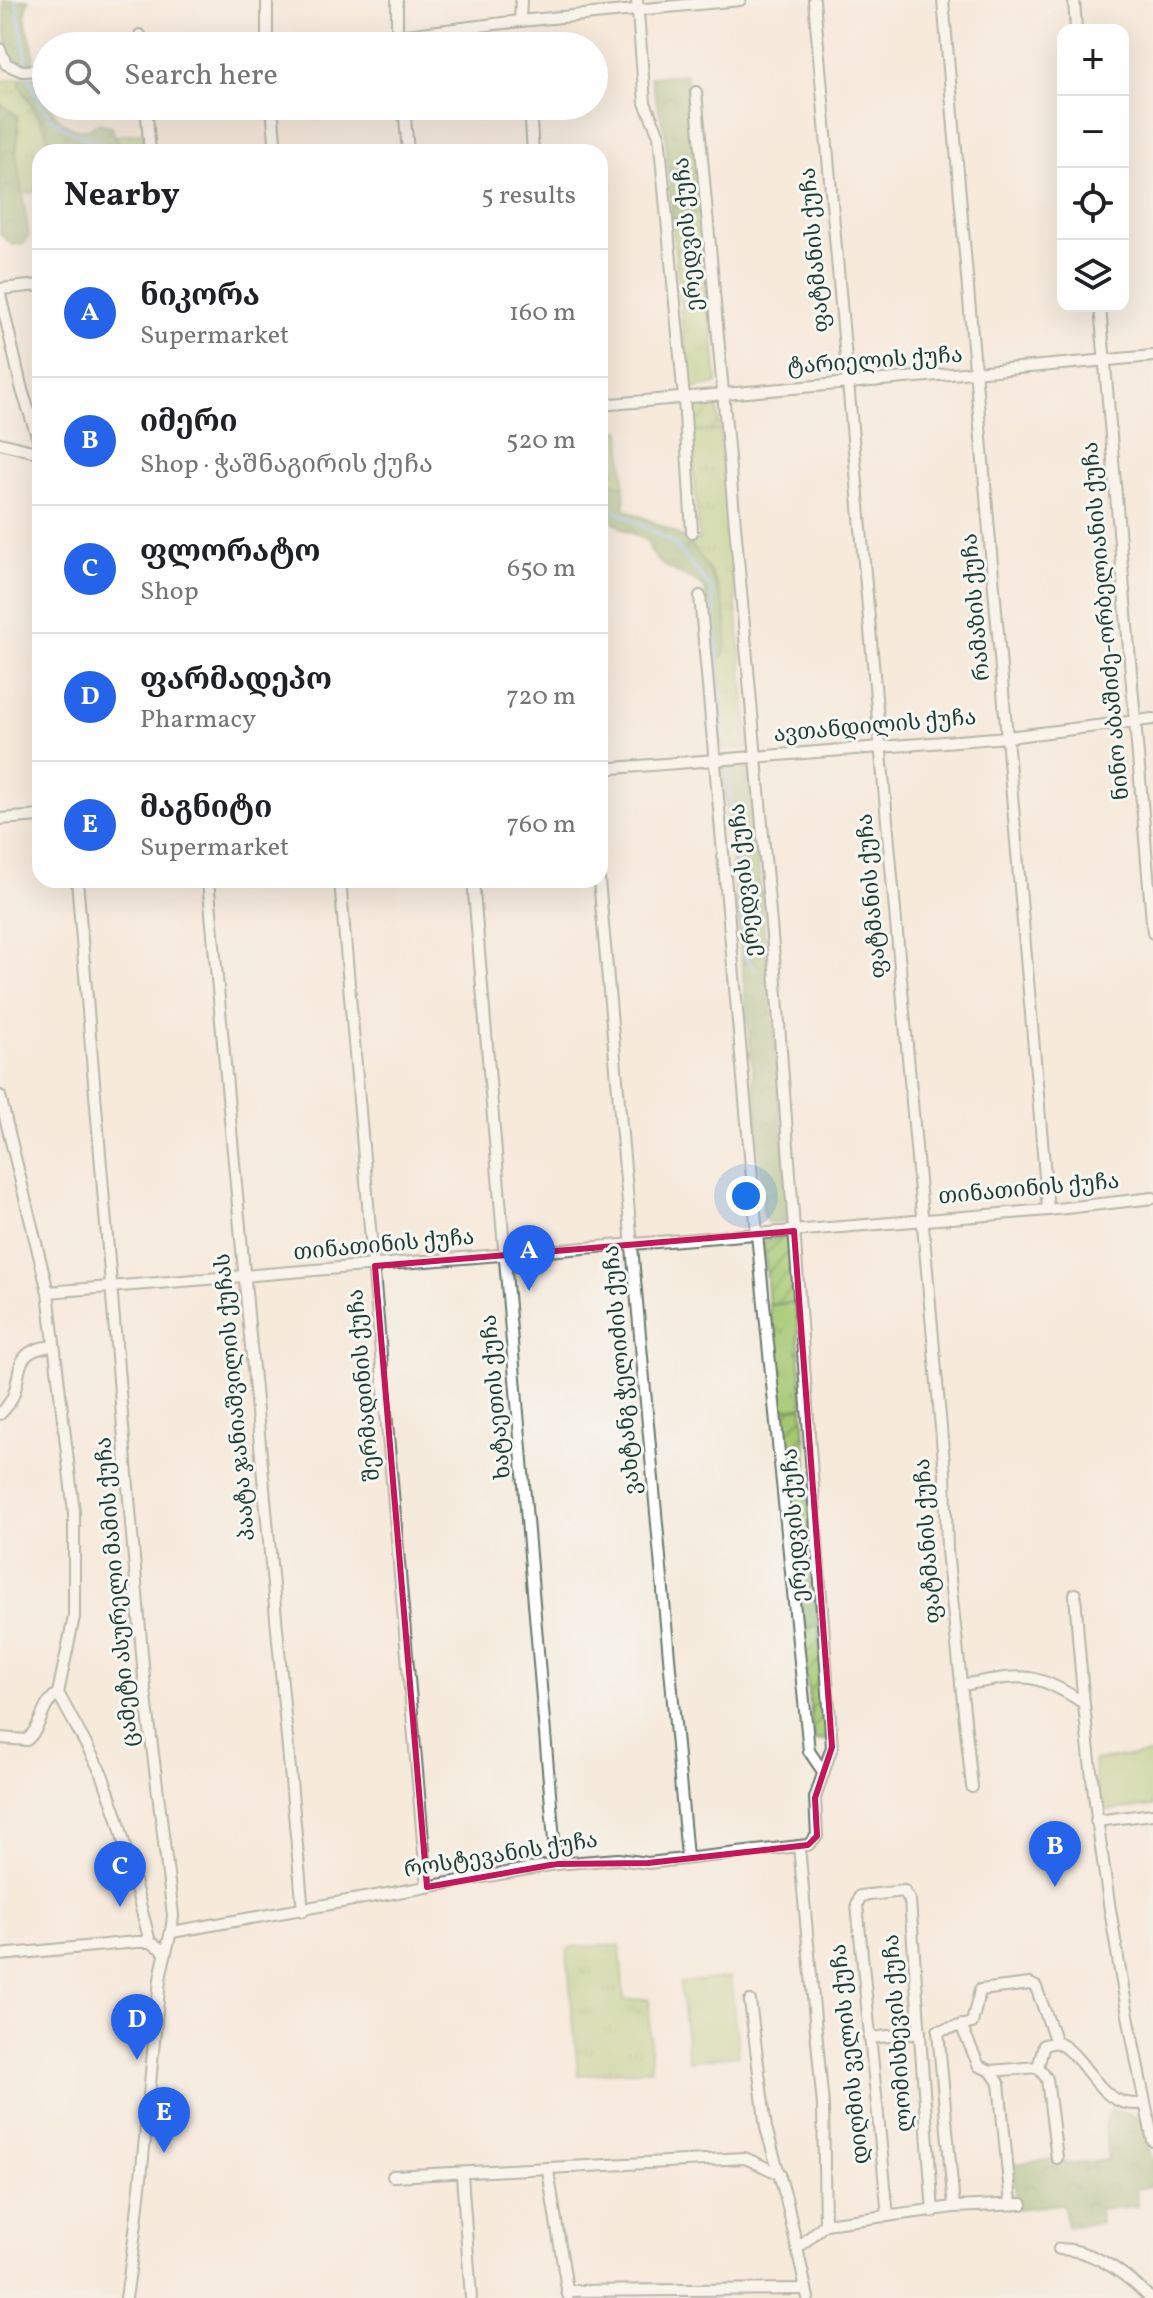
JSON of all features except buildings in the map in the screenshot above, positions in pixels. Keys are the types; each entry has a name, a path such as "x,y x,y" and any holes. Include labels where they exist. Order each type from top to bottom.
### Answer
{"street":[{"path":"267,0 267,32"},
{"path":"397,0 397,32"},
{"path":"520,21 521,0"},
{"path":"456,32 637,5 740,0"},
{"name":"ფატმანის ქუჩა","path":"814,0 945,1473 947,1551 972,1787"},
{"name":"რამაზის ქუჩა","path":"943,0 1048,1210"},
{"path":"1074,0 1076,24"},
{"name":"ერედვის ქუჩა","path":"637,5 645,103 659,135 684,398 692,532"},
{"path":"0,49 3,66 32,70"},
{"name":"ერედვის ქუჩა","path":"696,92 775,969 832,1747 824,1773"},
{"path":"147,120 149,144"},
{"path":"273,120 275,144"},
{"path":"405,120 407,144"},
{"path":"531,120 532,144"},
{"path":"32,286 0,291 32,421"},
{"name":"ნინო აბაშიძე-ორბელიანის ქუჩა","path":"1101,312 1153,933"},
{"name":"ტარიელის ქუჩა","path":"608,404 1153,356"},
{"path":"0,443 32,451"},
{"name":"ერედვის ქუჩა","path":"700,596 717,759 757,1234 809,1751 824,1773"},
{"name":"ავთანდილის ქუჩა","path":"608,768 1008,737 1153,719"},
{"path":"0,819 32,817"},
{"name":"ცამეტი ასურელი მამის ქუჩა","path":"78,888 145,1689 172,1932 166,1952 126,2298"},
{"name":"პაატა ჯანიაშვილის ქუჩას","path":"209,888 303,1911"},
{"name":"შერმადინის ქუჩა","path":"341,888 427,1887"},
{"name":"ხატაეთის ქუჩა","path":"474,888 556,1864"},
{"name":"ვახტანგ ჭელიძის ქუჩა","path":"600,888 687,1857"},
{"path":"0,1096 3,1123 48,1292 74,1512 74,1617 58,1693 43,1708 38,1725 27,1740 0,1738"},
{"name":"თინათინის ქუჩა","path":"48,1292 1048,1210 1153,1198"},
{"path":"0,1414 10,1405 23,1356 31,1349 53,1346"},
{"path":"1075,1594 1082,1702 1109,1918 1153,2141"},
{"path":"961,1685 1024,1675 1041,1677 1082,1702"},
{"path":"58,1693 107,1788 150,1942"},
{"path":"824,1773 815,1798 817,1836 813,1843 799,1846 823,2106 825,2224"},
{"path":"1096,1821 1153,1817"},
{"name":"როსტევანის ქუჩა","path":"172,1932 556,1864 618,1859 648,1863 799,1846"},
{"name":"ლომისხევის ქუჩა","path":"867,1894 904,1891 908,1894 933,2212"},
{"name":"დიღმის ველის ქუჩა","path":"867,1894 860,1896 857,1905 888,2216"},
{"path":"0,1955 150,1942 166,1952"},
{"path":"869,2038 919,2028 938,2031 972,2023 980,1990 1030,1984 1036,1987 1056,2042 1114,2098 1131,2106 1145,2103"},
{"path":"548,2171 568,2295 807,2294 780,2174 766,2128 750,2001"},
{"path":"961,2025 975,2061 984,2070 1038,2067"},
{"path":"938,2031 954,2207"},
{"path":"1038,2067 1044,2045 1056,2042"},
{"path":"1038,2067 1047,2079 1057,2158"},
{"path":"798,2248 825,2224 954,2207 1016,2203 999,2083 991,2071"},
{"path":"393,2176 548,2171 745,2158 780,2174"},
{"path":"462,2175 471,2298"},
{"path":"1059,2249 1080,2249 1094,2256 1150,2298"}],"highlighted area":[{"path":"794,1231 832,1747 815,1798 817,1836 808,1845 648,1863 556,1864 427,1887 375,1266"}],"green space":[{"path":"3,0 29,0 25,15 32,44 32,64 20,65 8,53"},
{"path":"686,74 703,213 672,219 665,134 650,77"},
{"path":"32,77 32,105 20,86 20,78"},
{"path":"20,78 32,107 32,120 39,120 54,144 32,144 32,192 21,194 16,155 19,129 0,104 0,81"},
{"path":"0,104 18,116 16,155 29,235 23,243 13,245 0,234"},
{"path":"42,120 61,120 76,129 87,129 99,123 112,126 118,144 54,144 46,136 47,128"},
{"path":"144,133 145,144 120,144 115,136"},
{"path":"703,213 717,384 692,389 688,386 672,219"},
{"path":"716,399 720,430 691,431 689,401"},
{"path":"621,430 624,486 608,482 608,432"},
{"path":"720,430 749,747 721,749 713,654 721,658 725,649 725,614 715,580 687,541 699,540 691,431"},
{"path":"608,482 624,486 625,509 680,535 705,564 725,613 726,645 721,658 713,654 705,588 662,564 647,540 624,530 608,517"},
{"path":"749,764 789,1201 787,1221 769,1224 763,1217 757,1115 722,765"},
{"path":"789,1236 796,1302 769,1305 764,1241"},
{"path":"796,1302 803,1407 782,1409 769,1305"},
{"path":"803,1407 813,1556 795,1557 782,1409"},
{"path":"813,1556 819,1626 801,1628 795,1557"},
{"path":"819,1626 827,1740 814,1741 801,1628"},
{"path":"1153,1754 1153,1806 1099,1811 1094,1760"},
{"path":"620,1945 624,2000 649,1999 651,2069 578,2075 567,1951 571,1947"},
{"path":"730,1977 739,2055 689,2061 680,1983"},
{"path":"1111,2109 1142,2117 1153,2165 1153,2186 1136,2189 1138,2206 1099,2209 1101,2223 1067,2227 1063,2204 1017,2209 1013,2164 1062,2158 1064,2164 1108,2160 1105,2125"}],"waterway":[{"path":"16,0 28,67"},
{"path":"29,75 32,85"},
{"path":"54,120 101,144"},
{"path":"608,506 674,543 712,590 726,750"},
{"path":"728,767 745,956 755,970"}],"place":[{"name":"ნიკორა","path":"529,1291"},
{"name":"იმერი","path":"1055,1887"},
{"name":"ფლორატო","path":"120,1907"},
{"name":"ფარმადეპო","path":"137,2060"},
{"name":"მაგნიტი","path":"164,2153"}]}
